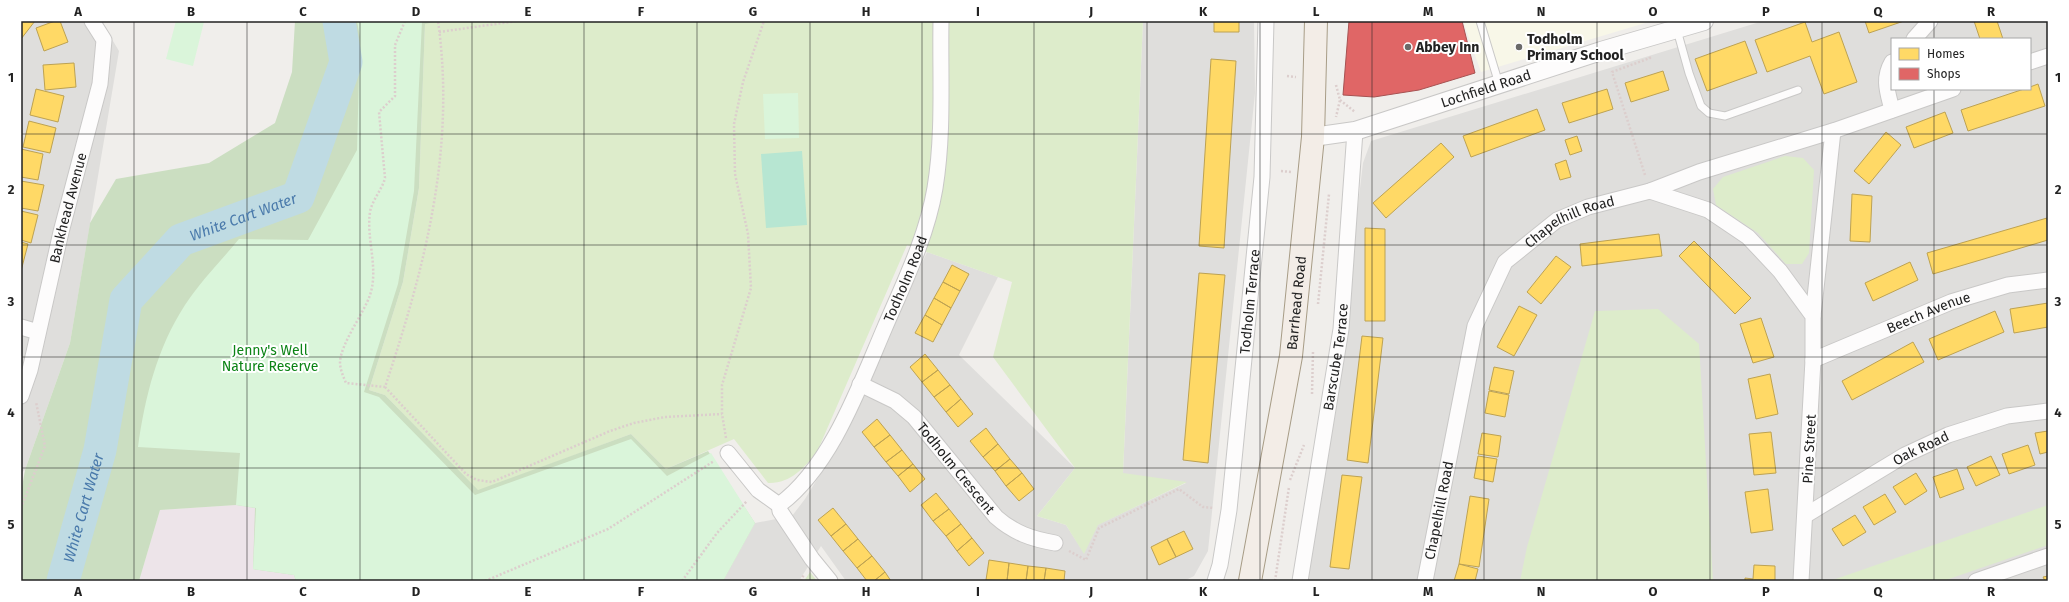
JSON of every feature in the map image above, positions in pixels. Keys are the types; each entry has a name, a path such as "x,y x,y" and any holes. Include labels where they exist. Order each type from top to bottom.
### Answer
{"main road":[{"name":"Barrhead Road","path":"1250,581 1290,356 1312,137 1316,21"}],"street":[{"name":"Bankhead Avenue","path":"21,396 30,370 61,232 100,84 104,40 92,21"},
{"name":"Todholm Road","path":"779,505 816,468 836,433 860,384 910,266 927,220 935,189 939,162 941,21"},
{"name":"Todholm Terrace","path":"1215,581 1220,565 1229,510 1262,177 1266,21"},
{"name":"Lochfield Road","path":"1312,137 1355,131 1676,28 1704,21"},
{"path":"1915,38 1930,21"},
{"path":"2031,62 2048,56"},
{"path":"1891,64 1886,72 1885,84 1892,110"},
{"name":"Chapelhill Road","path":"1426,581 1475,326 1505,262 1558,220 1588,206 1650,191 1699,172 1833,131 1950,90"},
{"name":"Barscube Terrace","path":"1300,581 1340,329 1355,131"},
{"name":"Pine Street","path":"1802,581 1813,360 1813,316 1833,131"},
{"path":"1650,191 1708,210 1748,237 1780,271 1813,316"},
{"name":"Beech Avenue","path":"1813,360 1951,302 2008,285 2048,280"},
{"path":"21,328 38,332"},
{"name":"Todholm Crescent","path":"860,384 895,401 914,417 996,517 1003,523 1026,537 1055,543"},
{"name":"Oak Road","path":"1806,515 1905,455 1948,435 2007,416 2048,411"},
{"path":"728,453 758,490 779,505 780,512 812,559 830,581"},
{"path":"1976,581 2048,556"}],"lane":[{"path":"1480,21 1499,85"},
{"path":"1676,28 1689,73 1701,106 1709,113 1725,116 1798,90"}],"path":[{"path":"405,21 395,45 395,96 380,112 384,178 383,186 370,211 373,269 370,294 340,361 346,383 385,388 466,474 477,480 492,482 610,430 634,423 665,417 722,414"},
{"path":"385,388 410,313 437,191 442,139 443,104 438,21"},
{"path":"439,32 517,21"},
{"path":"485,581 608,528 681,480 728,453 722,414 722,385 750,288 748,234 735,174 734,124 743,82 764,21"},
{"path":"1612,72 1650,191"},
{"path":"21,508 45,446 36,400"},
{"path":"1055,543 1086,560 1099,528 1179,489 1203,507 1229,510"},
{"path":"682,581 717,533 758,490"}],"shaded area":[{"path":"21,21 101,21 119,51 70,343 25,470 21,473"},
{"path":"1143,21 1254,21 1255,93 1208,551 1194,576 1184,581 846,581 821,546 799,581 723,581 755,523 792,516 805,499 841,440 927,252 998,277 959,355 1075,468 1037,516 1066,525 1084,553 1097,525 1186,483 1123,474"},
{"name":"Todholm Primary School","path":"1463,21 1652,21 1481,72"},
{"path":"1763,21 2048,21 2048,581 1305,581 1337,384 1363,163 1371,141"},
{"path":"236,505 256,508 253,568 294,575 296,581 139,581 160,510"}],"green space":[{"path":"176,21 204,22 193,66 166,59"},
{"name":"Jenny's Well Nature Reserve","path":"295,21 440,21 425,24 419,188 403,282 369,390 385,395 478,490 631,434 666,469 708,451 755,523 723,581 296,581 294,575 253,569 255,508 236,505 160,510 139,581 21,581 21,493 25,470 70,343 90,223 116,179 209,163 275,123 292,72"},
{"name":"Jenny's Well Nature Reserve","path":"357,21 422,21 414,191 398,284 364,392 379,397 475,495 631,439 667,476 711,453 755,523 723,581 296,581 294,575 253,569 256,508 236,505 240,453 138,447 144,410 154,373 175,321 191,296 239,239 308,240 357,150 360,37"},
{"path":"440,21 1143,21 1123,473 1187,482 1098,525 1084,554 1066,525 1037,516 1075,468 993,357 1012,282 907,245 817,452 802,469 790,478 776,483 768,483 734,439 666,469 631,434 478,491 385,395 369,390 403,282 419,188 425,23"},
{"path":"798,93 799,138 765,139 763,94"},
{"path":"802,151 807,225 766,228 761,154"},
{"path":"1785,156 1803,158 1814,170 1809,253 1802,264 1786,264 1758,233 1716,205 1713,189 1723,177"},
{"path":"1658,309 1699,344 1713,581 1520,581 1527,547 1595,311"},
{"path":"2048,505 2048,545 1943,581 1830,581"},
{"path":"810,572 817,581 804,581"}],"building: Homes":[{"path":"21,21 35,21 21,39"},
{"path":"55,21 60,21 68,42 44,51 36,28"},
{"path":"1214,21 1239,21 1239,32 1214,32"},
{"path":"1865,21 1904,21 1869,33"},
{"path":"1974,21 1997,21 2003,38 1980,38"},
{"path":"1805,22 1812,42 1839,32 1857,82 1824,94 1810,56 1767,72 1755,40"},
{"path":"1745,41 1757,73 1707,91 1695,59"},
{"path":"1211,59 1236,61 1224,248 1199,246"},
{"path":"74,63 76,87 45,90 43,65"},
{"path":"1663,71 1669,90 1631,102 1625,83"},
{"path":"2038,84 2045,106 1968,131 1961,110 2021,90 2031,90 2031,87"},
{"path":"36,89 64,96 58,122 30,115"},
{"path":"1607,89 1613,109 1569,123 1562,103"},
{"path":"1537,109 1545,130 1471,157 1463,136"},
{"path":"1945,112 1953,133 1914,148 1906,127"},
{"path":"29,121 56,128 50,153 23,147"},
{"path":"1886,132 1901,145 1869,184 1854,171"},
{"path":"1577,136 1582,151 1570,155 1565,140"},
{"path":"1441,143 1454,157 1386,218 1373,203"},
{"path":"21,149 43,154 38,180 21,177"},
{"path":"1566,160 1571,177 1560,180 1555,164"},
{"path":"21,181 44,185 38,211 21,208"},
{"path":"1852,194 1872,196 1870,242 1850,241"},
{"path":"21,211 38,215 31,243 21,240"},
{"path":"2047,218 2048,240 1933,274 1927,253"},
{"path":"1365,228 1385,229 1385,321 1365,321"},
{"path":"1659,234 1662,256 1582,266 1580,244"},
{"path":"1694,241 1751,298 1735,314 1679,256"},
{"path":"21,242 28,244 21,271"},
{"path":"1556,256 1571,267 1541,304 1527,292"},
{"path":"1910,262 1918,280 1873,301 1865,283"},
{"path":"952,265 969,274 960,291 943,282"},
{"path":"1199,273 1225,275 1208,463 1183,460"},
{"path":"943,282 960,291 951,308 934,298"},
{"path":"934,298 951,308 942,325 925,315"},
{"path":"2048,303 2048,327 2014,333 2010,309"},
{"path":"1519,306 1537,315 1514,356 1497,347"},
{"path":"1995,311 2004,332 1938,360 1929,339"},
{"path":"925,315 942,325 933,342 915,333"},
{"path":"1761,318 1774,357 1753,363 1740,324"},
{"path":"1362,336 1383,338 1368,463 1347,460"},
{"path":"1913,342 1924,362 1852,400 1842,381"},
{"path":"925,354 938,370 922,382 910,367"},
{"path":"1494,367 1514,371 1509,394 1489,390"},
{"path":"938,370 950,385 934,397 922,382"},
{"path":"1770,374 1778,414 1756,419 1748,379"},
{"path":"950,385 961,399 946,412 934,397"},
{"path":"1489,391 1509,395 1505,417 1485,413"},
{"path":"961,399 973,414 958,427 946,412"},
{"path":"877,419 890,435 874,447 862,432"},
{"path":"986,428 998,444 983,457 970,441"},
{"path":"2048,431 2048,452 2040,454 2035,433"},
{"path":"1771,432 1776,473 1754,475 1749,434"},
{"path":"1482,433 1501,436 1498,457 1478,454"},
{"path":"890,435 902,450 886,462 874,447"},
{"path":"998,444 1010,459 995,471 983,457"},
{"path":"2028,445 2035,465 2009,474 2002,454"},
{"path":"902,450 913,464 898,476 886,462"},
{"path":"1478,456 1497,459 1493,482 1474,478"},
{"path":"1991,456 2000,475 1976,486 1967,467"},
{"path":"1010,459 1022,473 1006,486 995,471"},
{"path":"913,464 925,479 910,492 898,476"},
{"path":"1957,469 1964,489 1940,498 1933,477"},
{"path":"1022,473 1034,489 1019,501 1006,486"},
{"path":"1916,473 1927,491 1905,505 1893,487"},
{"path":"1342,475 1362,477 1349,569 1330,567"},
{"path":"1768,489 1773,530 1751,533 1745,492"},
{"path":"936,493 949,509 933,521 921,505"},
{"path":"1885,494 1896,512 1874,525 1863,507"},
{"path":"1470,496 1489,499 1479,567 1459,564"},
{"path":"833,508 846,524 831,536 818,520"},
{"path":"949,509 961,524 946,536 933,521"},
{"path":"1855,515 1866,532 1843,546 1832,529"},
{"path":"846,524 858,539 843,551 831,536"},
{"path":"961,524 972,538 957,551 946,536"},
{"path":"1184,531 1193,549 1176,557 1167,539"},
{"path":"972,538 984,553 969,566 957,551"},
{"path":"858,539 872,556 857,568 843,551"},
{"path":"1167,539 1176,557 1159,565 1151,547"},
{"path":"872,556 885,572 874,581 867,581 857,568"},
{"path":"989,560 1009,563 1007,581 986,580"},
{"path":"1009,563 1028,566 1026,581 1007,581"},
{"path":"1459,564 1478,569 1475,581 1454,581"},
{"path":"1754,565 1775,566 1775,581 1745,581 1745,578 1753,579"},
{"path":"1028,566 1046,568 1044,581 1026,581"},
{"path":"1046,568 1065,571 1064,581 1044,581"},
{"path":"885,572 891,581 874,581"},
{"path":"2048,576 2048,581 2045,581 2043,577"}],"building: Shops":[{"name":"Abbey Inn","path":"1349,21 1462,21 1475,73 1419,90 1374,97 1343,95"}],"waterway":[{"name":"White Cart Water","path":"63,581 100,450 126,300 181,240 298,197 346,62 339,21"}],"place":[{"name":"Abbey Inn","path":"1408,47"},
{"name":"Todholm Primary School","path":"1519,47"}]}
